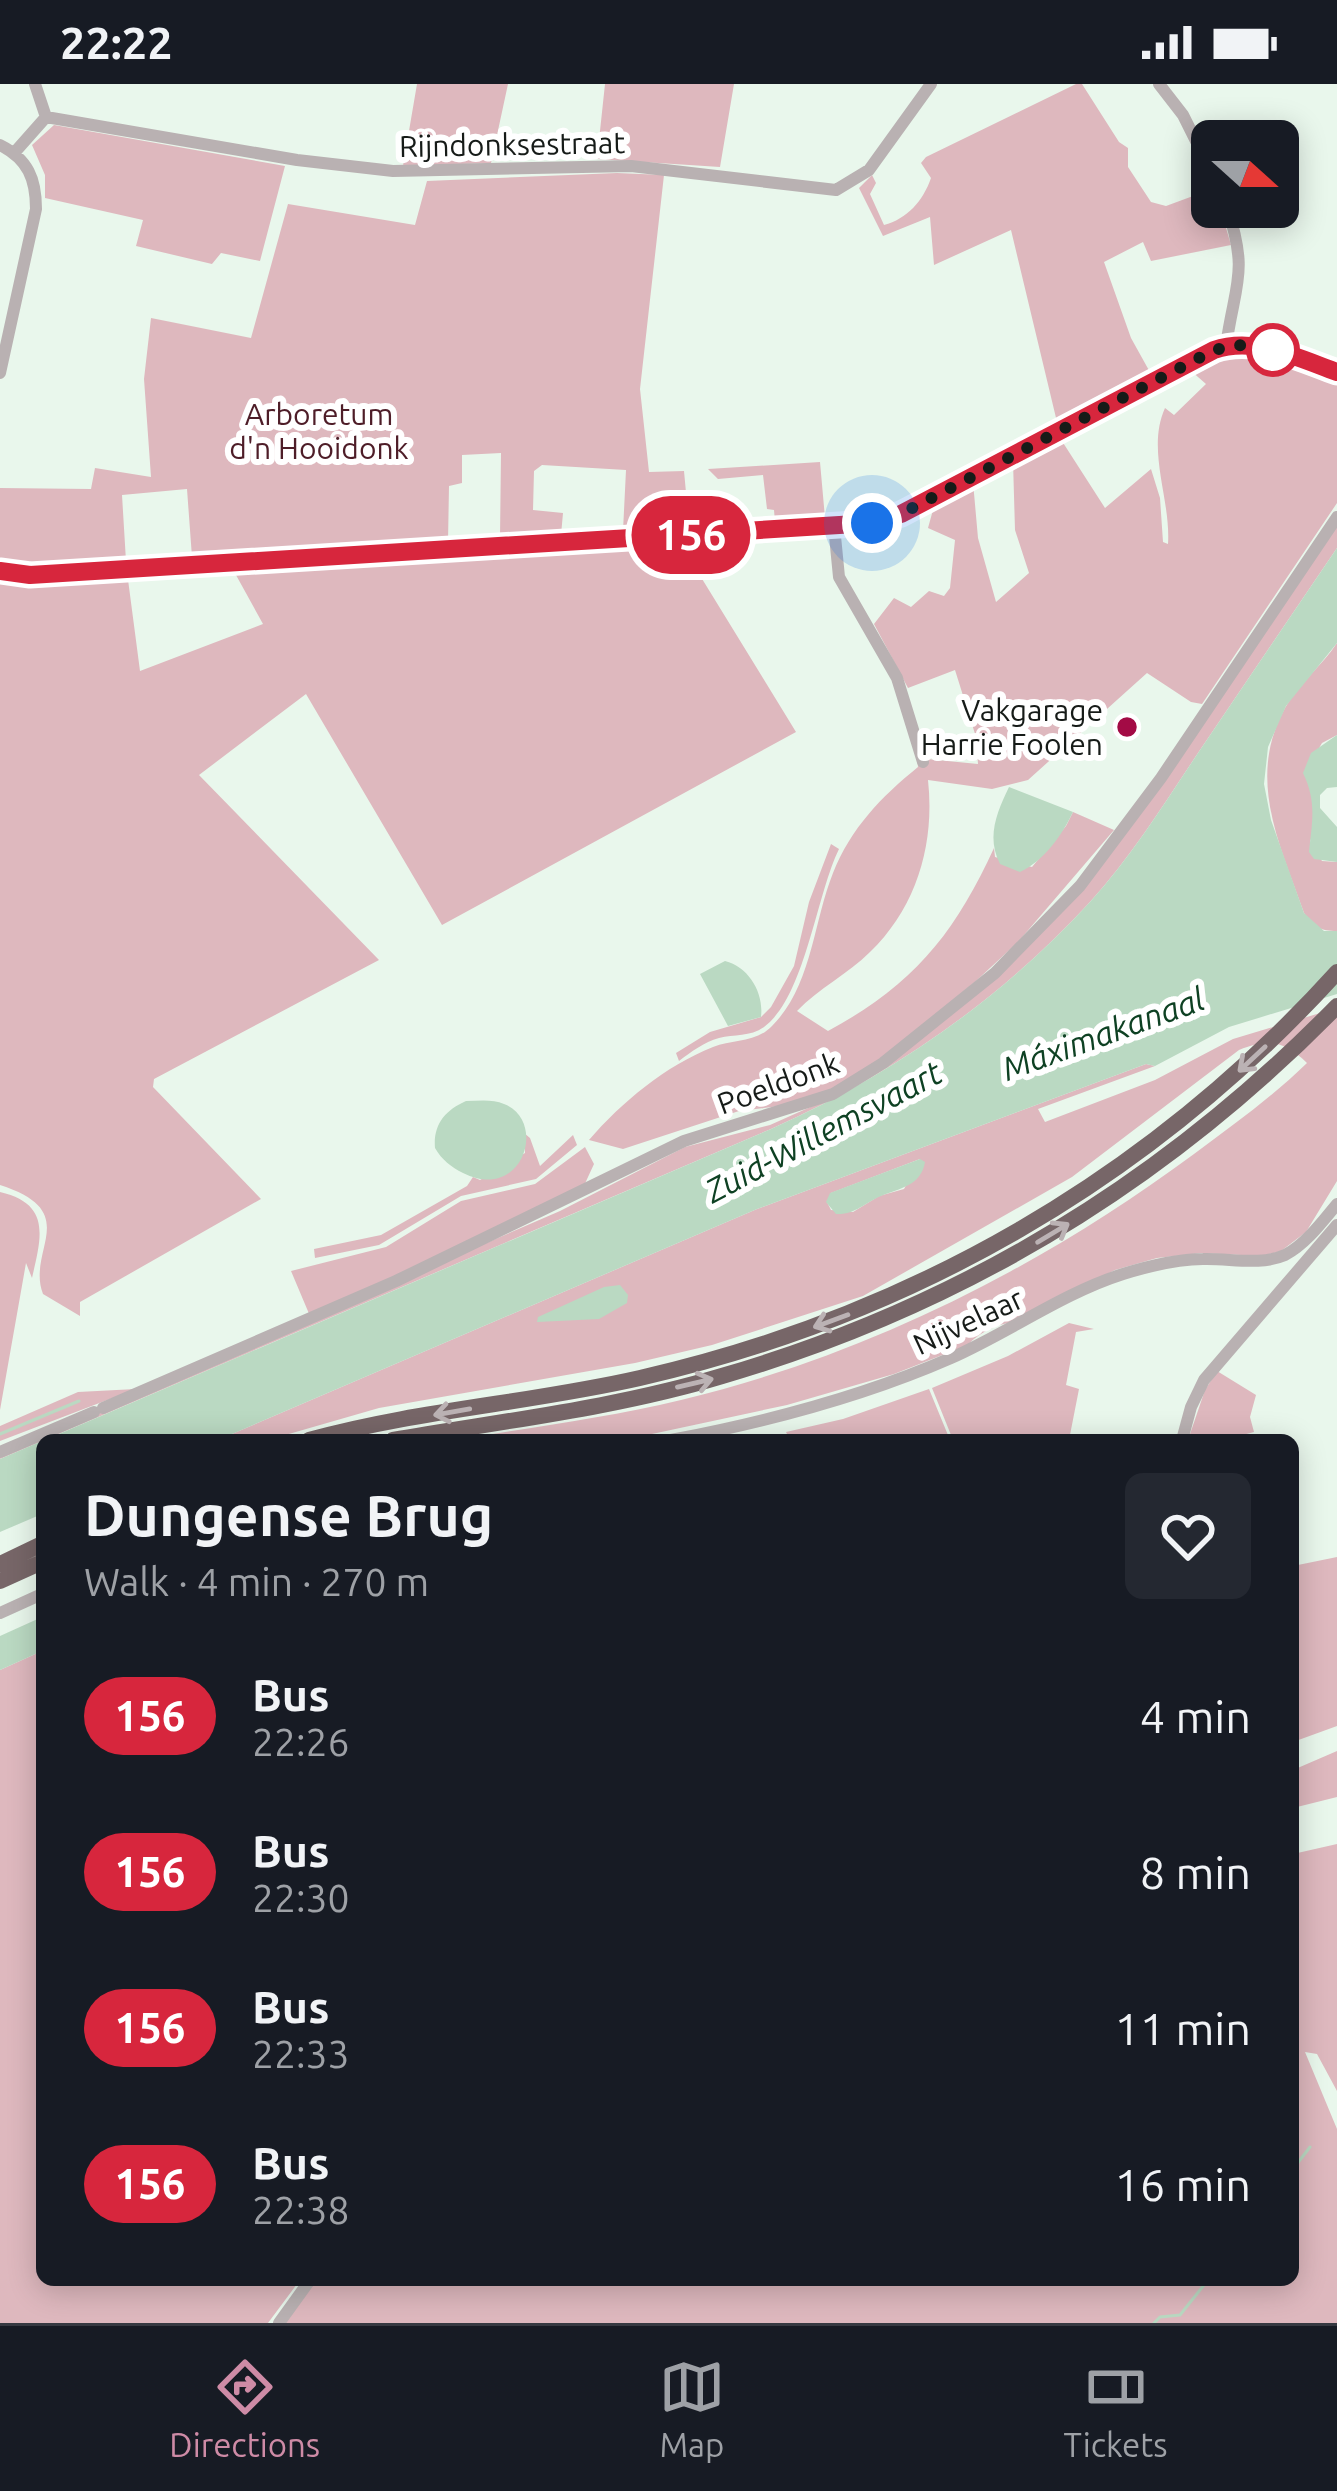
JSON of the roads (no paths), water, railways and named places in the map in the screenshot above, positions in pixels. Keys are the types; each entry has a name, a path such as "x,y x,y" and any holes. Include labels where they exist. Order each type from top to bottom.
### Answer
{"highway":[{"path":"341,1434 637,1379 732,1354 849,1315 938,1276 1118,1170 1213,1095 1337,972"},
{"path":"424,1434 718,1378 892,1317 999,1265 1090,1210 1196,1136 1272,1072 1336,1007"},
{"path":"0,1564 34,1560"},
{"path":"0,1581 34,1560"}],"street":[{"path":"15,152 46,117 35,84"},
{"name":"Rijndonksestraat","path":"46,117 297,160 399,172 631,166 836,190 869,170 931,84"},
{"path":"1160,84 1191,131"},
{"path":"0,146 15,152 32,176 36,209 6,323 0,373"},
{"path":"1226,346 1241,277 1234,228"},
{"path":"0,572 30,575 872,523 901,514 1226,346 1270,349 1337,372"},
{"name":"Poeldonk","path":"42,1434 396,1281 684,1141 833,1094 883,1063 995,973 1080,886 1161,778 1337,517"},
{"path":"834,526 839,577 902,689 923,762"},
{"path":"1296,1274 1284,1255 1337,1204"},
{"path":"1184,1434 1204,1380 1337,1225"},
{"name":"Nijvelaar","path":"698,1434 781,1416 908,1375 1116,1276 1157,1264 1201,1259 1264,1261 1284,1255"},
{"name":"Poeldonk","path":"0,1452 36,1437"},
{"path":"0,1613 36,1597"},
{"path":"278,2323 306,2286"}],"water":[{"path":"1337,548 1337,643 1286,706 1268,747 1264,784 1271,820 1304,913 1324,931 1337,931 1337,994 1229,1027 1155,1066 1146,1064 757,1209 232,1434 59,1434 771,1129 860,1084 942,1032 1019,972 1105,885"},
{"path":"1337,735 1337,787 1320,795 1320,808 1337,827 1337,862 1314,859 1309,852 1312,803 1303,773 1311,753"},
{"path":"1009,787 1073,812 1051,846 1020,872 1000,864 994,844 997,815"},
{"path":"725,961 753,982 761,1017 728,1026 700,974"},
{"path":"466,1101 504,1104 525,1126 522,1156 501,1177 484,1179 463,1173 435,1148 442,1119"},
{"path":"920,1159 925,1162 923,1170 914,1181 854,1211 836,1214 826,1202 830,1193"},
{"path":"620,1285 628,1295 627,1303 599,1319 537,1322 538,1317 604,1287"},
{"path":"36,1444 36,1517 0,1532 0,1459"},
{"path":"36,1620 36,1654 0,1670 0,1636"}],"waterway":[{"path":"0,1434 79,1401"},
{"path":"1299,2161 1310,2147"},
{"path":"1154,2323 1160,2317 1180,2315 1203,2286"}],"place":[{"name":"Vakgarage Harrie Foolen","path":"1127,727"}],"park label":[{"name":"Arboretum d'n Hooidonk","path":"319,431"}],"water label":[{"name":"Máximakanaal","path":"1103,1033"},
{"name":"Zuid-Willemsvaart","path":"823,1131"}]}
